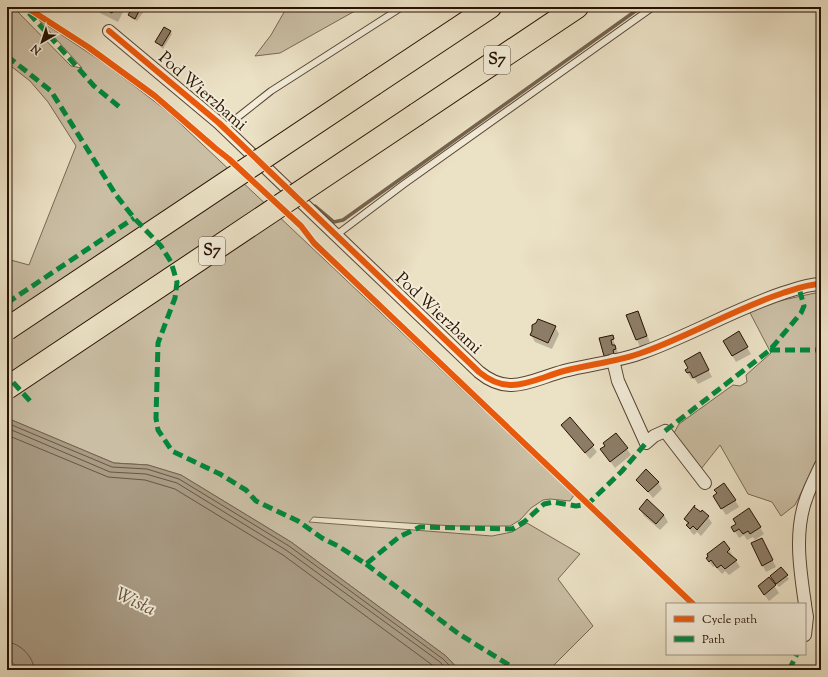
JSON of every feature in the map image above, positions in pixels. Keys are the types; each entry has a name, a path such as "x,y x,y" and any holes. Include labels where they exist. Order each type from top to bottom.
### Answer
{"highway":[{"path":"7,329 490,7"},
{"name":"S7","path":"7,388 577,7"}],"street":[{"name":"Pod Wierzbami","path":"109,31 224,128 335,236 479,372 494,383 505,386 521,384 565,371 643,353 753,303 808,285 821,284"},
{"path":"613,360 618,381 646,443 654,436 665,431 705,482"},
{"path":"805,603 800,574 799,530 806,500 821,465"},
{"path":"806,611 806,626"}],"lane":[{"path":"224,128 271,91 402,7"},
{"path":"335,236 404,184 653,7"}],"shaded area":[{"path":"13,7 71,66 82,68 39,20 107,65 167,111 574,495 570,501 550,499 543,500 531,508 520,520 510,526 454,526 313,517 309,522 492,536 512,532 527,523 580,554 558,579 593,626 549,670 459,670 446,656 291,542 181,475 148,465 114,463 7,418 7,259 29,265 76,146 48,102 30,81 7,63 7,8"},
{"path":"287,7 362,7 280,53 255,56 271,35"},
{"path":"815,293 818,295 818,311 821,333 821,453 795,505 781,516 772,502 748,494 720,445 701,469 674,433 679,424 733,385 740,386 747,382 746,375 771,353 749,311 765,304"},
{"path":"7,657 20,670 7,670"}],"water":[{"name":"Wisła","path":"7,418 114,463 148,465 181,475 291,542 446,656 459,670 20,670 7,657"}],"building":[{"path":"101,7 115,7 112,13"},
{"path":"126,7 132,10 134,7 140,9 135,19 128,15 130,12 125,9"},
{"path":"164,27 171,31 162,46 155,42"},
{"path":"638,311 647,336 636,340 626,315"},
{"path":"538,319 556,326 548,343 530,335 532,325 536,323"},
{"path":"739,331 748,347 732,356 723,341"},
{"path":"613,335 614,339 611,340 612,345 615,345 616,349 613,350 614,354 604,356 599,338"},
{"path":"700,352 709,370 693,378 690,372 687,373 685,370 688,368 684,361"},
{"path":"570,417 594,445 585,453 561,425"},
{"path":"616,433 628,448 610,462 600,449 605,446 603,443"},
{"path":"646,469 659,482 648,492 636,480"},
{"path":"724,483 736,500 721,509 713,496 717,493 714,490"},
{"path":"647,499 664,515 656,524 639,509"},
{"path":"695,505 694,507 701,512 702,510 709,516 697,530 693,526 690,529 686,525 689,523 684,519"},
{"path":"749,508 761,527 750,534 748,531 743,534 739,529 734,532 731,527 736,524 733,519"},
{"path":"762,538 773,560 762,566 751,543"},
{"path":"724,541 730,549 727,552 737,560 725,569 721,565 717,568 711,560 709,562 706,558 708,557 707,554"},
{"path":"781,567 788,575 776,584 770,576"},
{"path":"769,577 776,585 764,595 758,586"}],"waterway":[{"path":"315,206 334,222 343,220 641,7"}],"marked path":[{"path":"29,13 94,86 122,109"},
{"path":"7,56 51,91 116,195 134,218 161,246 171,262 177,282 175,298 158,343 156,418 158,430 172,451 220,474 246,490 256,501 298,521 322,538 338,546 366,564 399,537 420,527 512,529 524,522 544,504 553,502 576,506 588,504 622,471 646,443"},
{"path":"7,303 134,218"},
{"path":"665,431 770,350 801,313 804,306 799,288"},
{"path":"770,350 821,350"},
{"path":"7,369 10,379 31,402"},
{"path":"366,564 459,634 517,670"},
{"path":"789,670 796,655"}],"cycle path":[{"path":"26,7 88,47 155,96 229,159 301,226 314,243 692,603"},
{"path":"109,31 219,123 479,372 490,380 500,384 510,385 531,382 564,371 614,361 634,355 679,338 765,299 802,287 821,284"}]}
